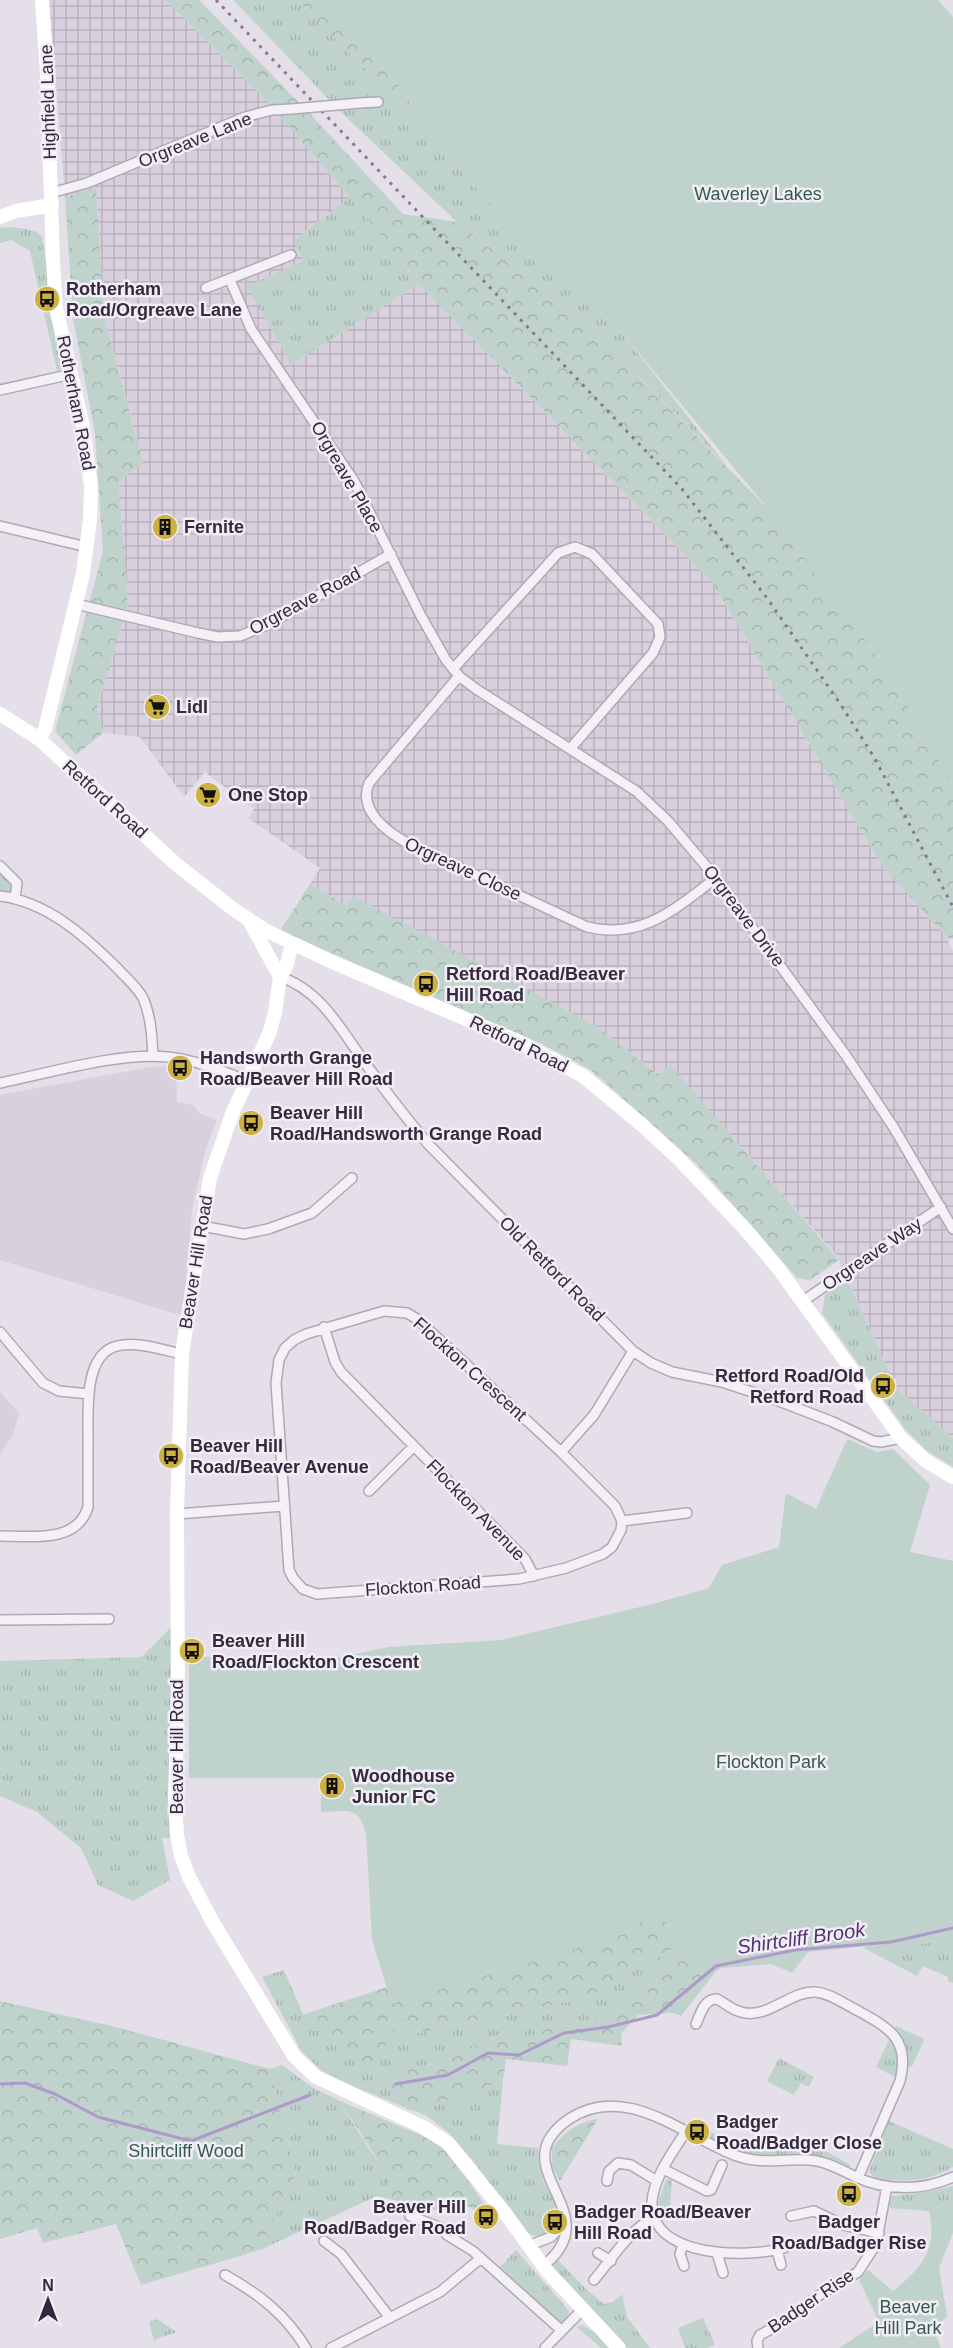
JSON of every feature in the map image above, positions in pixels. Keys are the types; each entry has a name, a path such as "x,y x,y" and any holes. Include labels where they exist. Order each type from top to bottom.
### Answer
{"main road":[{"name":"Highfield Lane","path":"42,0 51,199"},
{"name":"Orgreave Lane","path":"0,217 51,199"},
{"name":"Rotherham Road","path":"39,739 45,729 76,604 90,520 90,470 72,374 56,308 51,199"},
{"name":"Retford Road","path":"0,714 39,739 176,864 249,920 278,938 524,1044 583,1076 679,1159 746,1230 803,1301 902,1438 926,1461 953,1477"},
{"path":"249,920 278,973"},
{"name":"Beaver Hill Road","path":"278,938 275,1013 269,1034 215,1158 182,1354 177,1514 178,1690 175,1800 177,1835 182,1856 189,1877 216,1928 294,2056 316,2077 423,2127 448,2144 505,2213 543,2266 619,2348"},
{"name":"Beaver Hill Road","path":"278,973 286,968 292,944"}],"street":[{"name":"Orgreave Lane","path":"51,199 245,117 272,110 378,102"},
{"path":"206,288 291,255"},
{"name":"Orgreave Place","path":"230,280 251,329 354,481 421,616 456,672"},
{"path":"0,390 72,374"},
{"path":"0,526 87,547"},
{"name":"Orgreave Close","path":"570,749 653,652 660,637 658,624 592,554 575,547 558,553 456,672 369,783 366,792 368,806 391,834 407,843 577,922 601,930 628,930 659,918 716,878"},
{"name":"Orgreave Road","path":"76,604 218,637 240,636 267,625 391,554"},
{"name":"Orgreave Drive","path":"456,672 636,791 665,818 716,878 854,1066 894,1128 953,1229"},
{"path":"0,866 17,883 15,898"},
{"path":"0,896 15,898 38,907 65,922 132,983 142,997 150,1017 153,1056"},
{"name":"Old Retford Road","path":"278,973 316,999 405,1118 428,1144 633,1351 651,1363 672,1372 722,1382 796,1407 873,1441 881,1442 902,1438"},
{"path":"0,1072 1,1083 105,1062 153,1056 193,1061 248,1081"},
{"path":"202,1226 244,1234 268,1229 312,1213 352,1178"},
{"name":"Orgreave Way","path":"803,1301 941,1207"},
{"name":"Flockton Crescent","path":"284,1506 276,1383 279,1360 285,1348 294,1340 324,1327 384,1311 407,1313 417,1318 561,1452"},
{"name":"Flockton Avenue","path":"324,1327 331,1351 341,1372 525,1559 534,1576"},
{"path":"0,1332 43,1383 58,1391 89,1394"},
{"path":"0,1536 65,1533 80,1524 85,1516 88,1507 89,1394 99,1358 106,1351 116,1346 138,1346 182,1354"},
{"path":"633,1351 594,1415 561,1452 615,1506 622,1521 687,1513"},
{"name":"Flockton Avenue","path":"369,1491 414,1446"},
{"path":"177,1514 284,1506"},
{"name":"Flockton Road","path":"284,1506 289,1570 297,1584 317,1594 534,1576 566,1568 603,1554 618,1538 622,1521"},
{"path":"0,1620 109,1619"},
{"path":"696,2024 706,2003 712,1999 717,1999 740,2012 749,2014 812,1992 829,1995 890,2030 901,2046 904,2067 858,2178"},
{"path":"543,2266 562,2243 566,2230 562,2202 546,2172 544,2153 548,2140 568,2120 590,2109 615,2106 646,2113 738,2157 767,2162 809,2160 828,2164 858,2178 887,2186 923,2186 953,2177"},
{"path":"686,2131 657,2181 652,2204 655,2219 666,2233 683,2244 717,2253 754,2253 780,2249 781,2265"},
{"path":"607,2181 609,2171 618,2163 631,2166 657,2181"},
{"path":"663,2169 707,2191 711,2190 722,2165"},
{"name":"Badger Rise","path":"758,2348 757,2341 760,2335 858,2272 870,2254 879,2233 887,2186"},
{"path":"791,2216 814,2211 843,2225 879,2233"},
{"path":"528,2246 551,2236 562,2225 565,2215"},
{"path":"410,2216 442,2228 447,2235 464,2244 562,2331"},
{"path":"594,2280 635,2231 655,2219"},
{"path":"324,2241 341,2254 390,2318"},
{"path":"683,2244 680,2254 684,2265"},
{"path":"598,2253 611,2261"},
{"path":"717,2253 723,2273"},
{"path":"332,2262 341,2254"},
{"path":"331,2348 440,2292 481,2258"},
{"path":"225,2276 250,2289 274,2307 296,2331 306,2348"},
{"path":"545,2348 583,2309"}],"shaded area":[{"path":"49,0 165,0 263,97 350,197 295,240 303,261 291,365 419,284 712,582 882,865 947,938 953,951 953,1438 897,1389 837,1256 671,1067 658,1075 598,1027 352,897 346,905 310,884 320,868 248,818 254,809 205,772 184,797 140,737 103,733 97,708 128,606 119,483 143,461 104,316 96,189 65,197"},
{"path":"156,1066 176,1067 177,1102 193,1105 199,1113 217,1120 206,1148 192,1209 183,1316 0,1260 0,1095"},
{"path":"0,1392 19,1413 13,1435 0,1454"}],"green space":[{"path":"165,0 199,0 403,214 457,222 582,319 769,510 884,665 953,785 953,939 947,938 882,865 712,582 419,284 350,197 263,97"},
{"path":"233,0 297,0 424,129 519,236 618,328 727,466 582,319 457,222 341,112"},
{"path":"297,0 320,0 405,93 424,129"},
{"name":"Waverley Lakes","path":"320,0 938,0 953,17 953,785 884,665 769,510 618,328 519,236 424,129 405,93"},
{"path":"96,188 104,316 143,462 119,483 128,606 97,708 103,733 76,755 55,731 103,551 95,434 73,318 65,197"},
{"path":"350,197 419,284 291,365 247,286 303,261 295,240"},
{"path":"0,228 32,230 42,237 63,369 57,371 30,251 11,240 0,243"},
{"path":"0,871 13,884 14,890 11,892 0,891"},
{"path":"310,884 346,905 353,896 598,1027 658,1075 671,1066 839,1260 810,1280 797,1278 699,1166 591,1070 542,1044 280,931"},
{"path":"847,1279 897,1389 953,1438 953,1467 926,1450 905,1429 822,1313 825,1295"},
{"name":"Flockton Park","path":"847,1439 877,1452 893,1449 930,1485 910,1552 953,1561 953,1942 936,1941 897,1949 886,1944 808,1952 792,1973 771,1964 721,1968 716,1971 672,1949 677,1939 668,1923 645,1909 635,1931 392,2004 372,1940 366,1833 359,1817 345,1811 321,1812 321,1778 189,1778 189,1656 319,1662 388,1647 501,1640 653,1604 709,1588 722,1565 779,1547 786,1493 816,1509"},
{"path":"171,1627 170,1801 173,1838 162,1838 170,1880 133,1901 98,1885 81,1848 37,1812 0,1796 0,1661 142,1657"},
{"path":"645,1908 668,1923 677,1939 672,1949 590,1997 414,2034 402,2018 371,2069 325,2031 310,2031 302,2015 387,1987 392,2004"},
{"path":"937,1941 953,1942 953,1983 948,1981 948,1977 923,1966 917,1976 862,1947 886,1944 897,1949"},
{"path":"672,1949 683,1954 675,1967 599,2019 565,2023 520,2040 501,2034 446,2061 378,2076 463,2096 503,2081 497,2144 538,2148 544,2182 556,2208 557,2221 554,2227 541,2236 522,2229 475,2163 449,2133 427,2116 357,2088 322,2071 302,2052 262,1977 284,1970 310,2031 325,2030 371,2068 402,2017 414,2034 590,1997"},
{"path":"683,1954 716,1971 681,2016 673,2013 638,2015 621,2034 622,2046 571,2039 567,2066 506,2059 503,2081 463,2096 408,2110 377,2076 446,2061 502,2034 520,2039 565,2023 599,2019 675,1967"},
{"name":"Shirtcliff Wood","path":"0,2001 116,2027 270,2069 296,2173 260,2250 141,2285 116,2224 43,2243 37,2228 0,2239"},
{"path":"896,2026 924,2039 913,2065 895,2077 876,2067"},
{"path":"779,2058 814,2077 809,2087 801,2083 794,2095 767,2081"},
{"path":"282,2065 312,2087 338,2100 378,2162 390,2187 389,2199 377,2196 260,2250 296,2173 270,2069"},
{"path":"338,2100 425,2137 442,2147 499,2226 468,2206 459,2215 389,2199 388,2187 378,2161"},
{"path":"598,2119 560,2181 552,2167 552,2148 572,2129"},
{"path":"889,2121 953,2149 953,2167 933,2176 916,2180 876,2179 869,2172"},
{"path":"704,2128 726,2140 768,2149 773,2139 793,2148 806,2148 809,2142 851,2165 849,2168 806,2155 752,2156 725,2147 700,2134"},
{"path":"666,2179 672,2180 669,2221 659,2216 658,2204"},
{"path":"953,2186 953,2200 929,2211 890,2208 889,2201 892,2196"},
{"name":"Beaver Hill Park","path":"953,2200 953,2233 939,2268 947,2316 934,2331 941,2348 839,2348 879,2322 859,2280 868,2270 893,2291 903,2283 920,2266 929,2247 931,2224 929,2211"},
{"path":"516,2250 569,2311 568,2319 562,2322 554,2319 500,2267"},
{"path":"557,2259 604,2304 613,2302 622,2294 627,2317 650,2348 625,2348 556,2276 553,2267"},
{"path":"703,2318 715,2345 707,2348 685,2348 678,2328"},
{"path":"157,2319 177,2332 154,2340 149,2322"},
{"path":"582,2325 596,2333 608,2348 601,2348 577,2327"}],"waterway":[{"name":"Shirtcliff Brook","path":"396,2084 448,2075 488,2053 519,2055 564,2033 608,2027 657,2015 716,1966 795,1950 891,1942 953,1928"},
{"name":"Shirtcliff Brook","path":"0,2084 25,2083 55,2094 98,2117 191,2141 310,2095"}],"railway":[{"path":"216,0 682,489 767,598 839,702 874,757 953,907"}],"place":[{"name":"Rotherham Road/Orgreave Lane","path":"47,299"},
{"name":"Fernite","path":"165,527"},
{"name":"Lidl","path":"157,707"},
{"name":"One Stop","path":"208,795"},
{"name":"Retford Road/Beaver Hill Road","path":"426,984"},
{"name":"Handsworth Grange Road/Beaver Hill Road","path":"180,1068"},
{"name":"Beaver Hill Road/Handsworth Grange Road","path":"251,1123"},
{"name":"Retford Road/Old Retford Road","path":"883,1386"},
{"name":"Beaver Hill Road/Beaver Avenue","path":"171,1456"},
{"name":"Beaver Hill Road/Flockton Crescent","path":"192,1651"},
{"name":"Woodhouse Junior FC","path":"332,1786"},
{"name":"Badger Road/Badger Close","path":"697,2132"},
{"name":"Badger Road/Badger Rise","path":"849,2194"},
{"name":"Beaver Hill Road/Badger Road","path":"486,2217"},
{"name":"Badger Road/Beaver Hill Road","path":"555,2222"}]}
